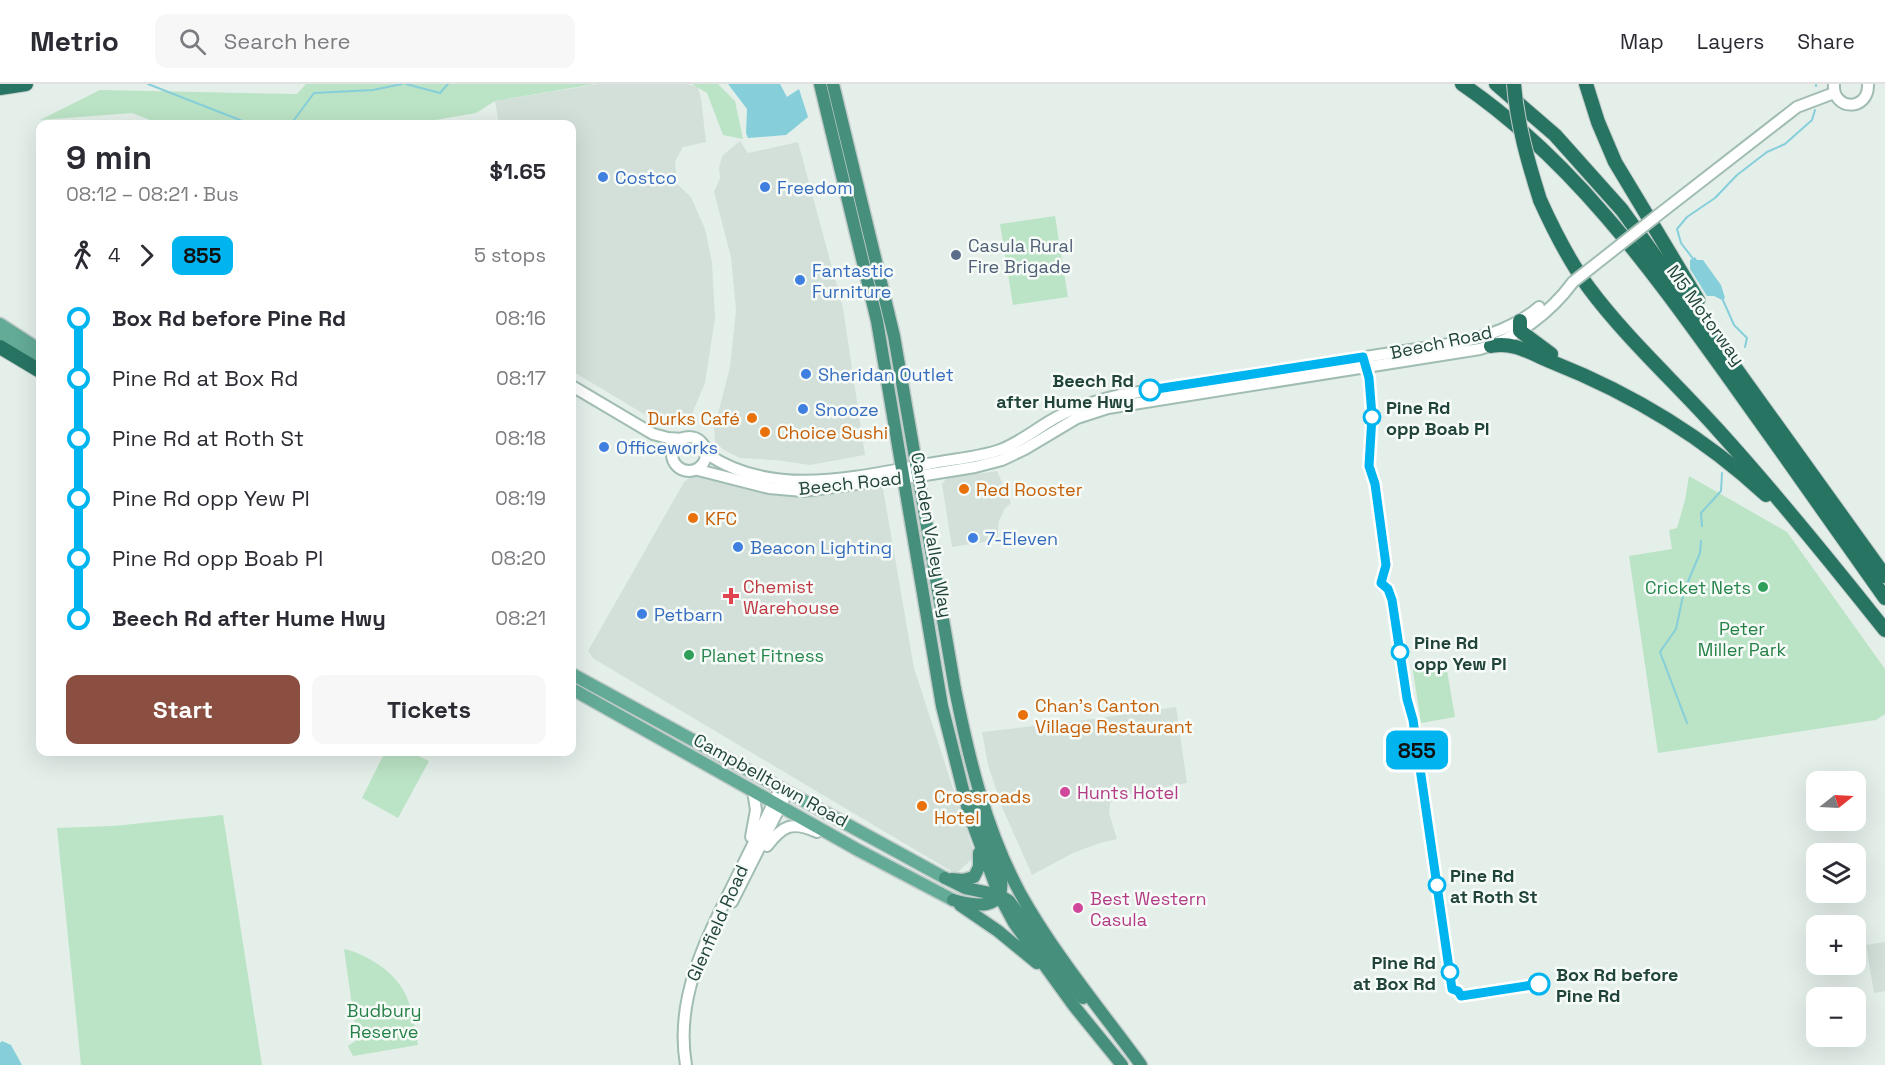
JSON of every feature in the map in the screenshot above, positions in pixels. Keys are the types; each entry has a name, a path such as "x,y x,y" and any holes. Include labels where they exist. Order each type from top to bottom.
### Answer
{"highway":[{"path":"0,88 26,84"},
{"name":"Camden Valley Way","path":"820,84 877,321 942,706 969,814 999,895 1014,923 1052,976"},
{"name":"Camden Valley Way","path":"833,84 894,336 948,650 965,738 984,806 1011,874 1032,913 1122,1042"},
{"name":"M5 Motorway","path":"1462,84 1498,111 1552,159 1622,233 1672,298 1885,598"},
{"name":"M5 Motorway","path":"1496,84 1555,135 1622,210 1885,576"},
{"path":"1514,84 1526,157 1540,200 1575,267 1603,305 1783,503 1885,631"},
{"path":"1586,84 1598,122 1615,162 1667,251 1786,438"},
{"path":"1520,326 1537,345 1561,360 1567,367"},
{"path":"1491,346 1509,344 1567,367 1659,415 1707,448 1750,481 1785,515 1885,631"},
{"path":"0,346 36,368"},
{"path":"953,900 971,905 990,903 999,895 1001,878 975,807 961,753 965,738"},
{"path":"945,878 963,880 974,877 979,867 978,842"},
{"path":"945,878 965,888 999,895 1013,906 1066,979 1141,1065"},
{"path":"953,900 998,931 1052,976 1122,1065"}],"main road":[{"path":"1834,88 1841,102 1853,105 1864,99 1868,84"},
{"name":"Beech Road","path":"698,470 769,488 803,490 903,473 975,466 1002,460 1025,450 1077,418 1108,408 1491,346 1520,326 1559,290 1573,282 1797,107 1834,88"},
{"path":"0,324 36,347"},
{"name":"Beech Road","path":"918,471 997,451 1078,407 1108,398 1462,342 1520,326"},
{"path":"0,335 36,360"},
{"path":"576,388 653,434 668,438 691,437 699,440 706,453 706,460 698,470 688,472 683,470 678,467 653,434"},
{"path":"672,457 674,446 682,439"},
{"name":"Beech Road","path":"706,453 718,462 744,473 774,479 818,481 903,473"},
{"name":"Campbelltown Road","path":"576,676 945,878"},
{"name":"Campbelltown Road","path":"576,691 858,850 953,900"},
{"path":"718,915 726,890 752,836 756,810 753,791"},
{"name":"Glenfield Road","path":"686,1065 684,1028 687,994 695,967 718,915 784,791"},
{"name":"Glenfield Road","path":"693,1065 691,1015 698,978 714,939 745,879 777,804"},
{"path":"745,879 776,833 789,826 806,827 858,850"}],"shaded area":[{"path":"599,84 687,84 698,87 706,142 683,147 675,162 677,184 691,197 705,229 712,262 715,318 705,383 691,416 669,426 654,420 576,373 576,120 498,120 495,101"},
{"path":"740,141 748,153 798,142 843,308 865,455 810,465 740,458 724,450 715,442 714,429 730,367 736,310 731,257 714,192 720,178 719,168 722,156"},
{"path":"997,471 1011,503 1005,508 999,521 997,540 952,547 942,484 947,478"},
{"path":"692,476 707,476 748,488 797,495 882,483 914,668 975,856 956,874 594,659 588,651 684,482"},
{"name":"Hunts Hotel","path":"1176,707 1187,783 1117,796 1110,803 1109,813 1117,839 1073,853 1032,875 1002,807 988,765 982,732"},
{"path":"1885,942 1885,991 1874,993 1866,945"}],"green space":[{"path":"306,84 595,84 495,101 476,113 435,120 150,120 132,113 40,120 100,90 297,94"},
{"path":"692,84 718,84 735,101 743,139 723,135 707,93"},
{"path":"1055,216 1068,297 1013,305 1000,224"},
{"name":"Peter Miller Park","path":"1689,476 1787,532 1885,669 1885,714 1876,720 1658,753 1629,556 1672,549 1669,530 1677,528"},
{"path":"1445,659 1455,717 1421,723 1412,664"},
{"path":"383,756 418,756 429,761 398,818 362,798"},
{"path":"223,815 262,1065 81,1065 57,828 113,826"},
{"name":"Budbury Reserve","path":"344,949 373,961 392,975 399,984 409,1002 418,1045 353,1056 348,1046 357,1040"}],"water":[{"path":"728,84 780,84 787,97 799,89 808,117 786,135 748,138 746,133 747,109"},
{"path":"1695,257 1697,260 1703,260 1721,285 1725,298 1722,300 1714,296 1707,296 1690,269 1690,260"},
{"path":"2,1041 11,1045 22,1065 0,1065 0,1043"}],"waterway":[{"path":"148,84 240,120"},
{"path":"294,120 314,93 373,90 402,84"},
{"path":"406,84 440,93 448,84"},
{"path":"1694,260 1681,243 1677,229 1687,217 1715,198 1737,175 1767,152 1785,144 1812,120 1815,110"},
{"path":"1722,298 1734,325 1747,338 1745,347"},
{"path":"1702,526 1701,513 1721,491 1722,473"},
{"path":"1687,723 1660,652 1676,629 1684,591 1700,553 1701,541"}],"bus line":[{"name":"855","path":"1150,390 1363,357 1367,367 1371,396 1369,466 1375,484 1386,565 1381,583 1388,589 1392,600 1407,699 1413,720 1452,989 1458,991 1461,996 1539,984"}],"place":[{"name":"Costco","path":"603,177"},
{"name":"Freedom","path":"765,187"},
{"name":"Casula Rural Fire Brigade","path":"956,255"},
{"name":"Fantastic Furniture","path":"800,280"},
{"name":"Sheridan Outlet","path":"806,374"},
{"name":"Beech Rd after Hume Hwy","path":"1150,390"},
{"name":"Snooze","path":"803,409"},
{"name":"Pine Rd opp Boab Pl","path":"1372,417"},
{"name":"Durks Café","path":"752,418"},
{"name":"Choice Sushi","path":"765,432"},
{"name":"Officeworks","path":"604,447"},
{"name":"Red Rooster","path":"964,489"},
{"name":"KFC","path":"693,518"},
{"name":"7-Eleven","path":"973,538"},
{"name":"Beacon Lighting","path":"738,547"},
{"name":"Cricket Nets","path":"1763,587"},
{"name":"Chemist Warehouse","path":"731,596"},
{"name":"Petbarn","path":"642,614"},
{"name":"Pine Rd opp Yew Pl","path":"1400,652"},
{"name":"Planet Fitness","path":"689,655"},
{"name":"Chan's Canton Village Restaurant","path":"1023,715"},
{"name":"Hunts Hotel","path":"1065,792"},
{"name":"Crossroads Hotel","path":"922,806"},
{"name":"Pine Rd at Roth St","path":"1437,885"},
{"name":"Best Western Casula","path":"1078,908"},
{"name":"Pine Rd at Box Rd","path":"1450,972"},
{"name":"Box Rd before Pine Rd","path":"1539,984"}]}
